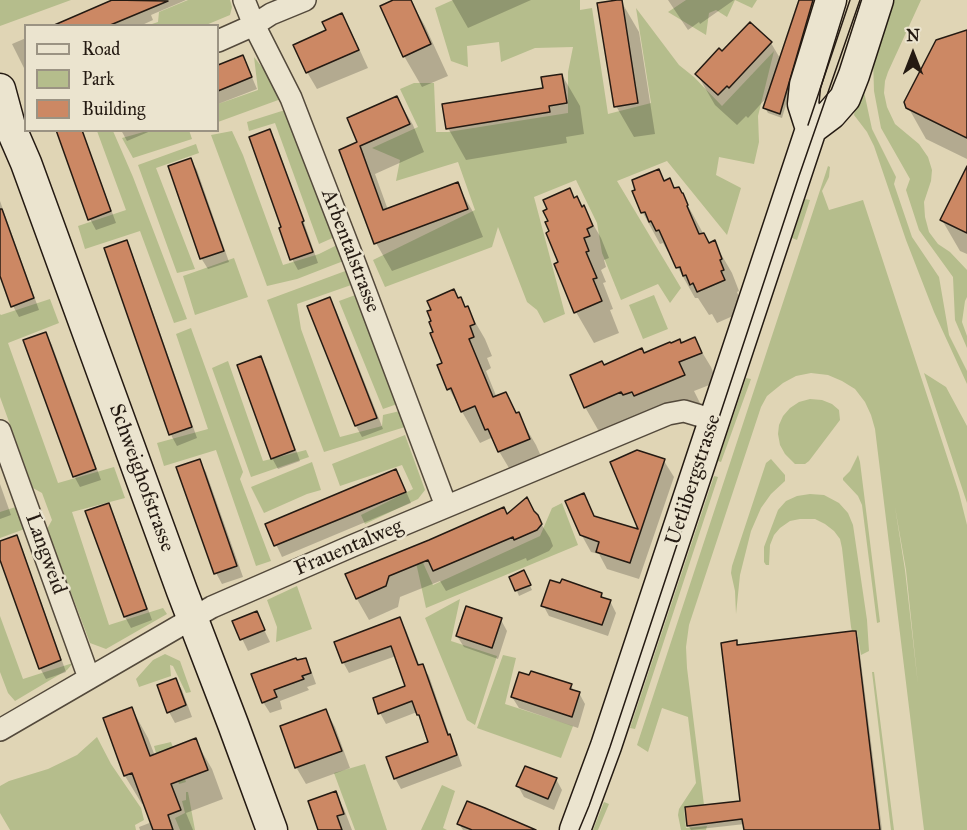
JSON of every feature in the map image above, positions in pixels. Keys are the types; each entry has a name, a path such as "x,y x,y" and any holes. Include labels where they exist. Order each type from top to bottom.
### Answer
{"main road":[{"path":"831,0 805,85 803,104 811,129 831,114 845,98 878,0"},
{"name":"Schweighofstrasse","path":"0,89 9,123 26,163 272,830"},
{"name":"Uetlibergstrasse","path":"575,830 606,746 811,129"}],"street":[{"name":"Arbentalstrasse","path":"244,0 291,98 446,506"},
{"path":"219,41 254,25 271,14 305,0"},
{"name":"Frauentalweg","path":"0,730 212,607 446,506 668,414 684,411 714,420"},
{"name":"Langweid","path":"0,431 89,678"}],"green space":[{"path":"0,0 71,0 0,26"},
{"path":"188,0 230,0 232,7 230,15 208,24 152,24 158,22 159,12"},
{"path":"453,0 580,0 580,10 592,8 608,114 651,103 636,8 679,65 722,106 774,51 758,116 759,142 754,164 719,157 716,175 741,188 727,235 667,161 617,181 681,288 670,303 658,284 621,300 602,253 597,223 576,180 534,197 565,314 544,323 537,310 527,302 498,227 492,247 385,287 373,260 475,210 458,162 396,181 400,160 372,148 418,127 400,89 414,83 434,83 436,132 568,113 568,72 573,47 535,48 501,62 499,42 467,46 468,67 451,61 435,8"},
{"path":"686,0 735,0 727,17 716,10 709,13 706,35 668,12"},
{"path":"735,0 757,0 752,8"},
{"path":"892,0 921,0 888,72 884,93 887,107 895,124 919,144 928,157 932,170 924,202 929,232 938,244 950,252 967,270 967,297 962,322 967,336 967,348 955,320 953,277 919,230 906,190 910,179 881,128 874,91 873,58"},
{"path":"254,57 273,81 281,99 219,122 219,104 258,90"},
{"path":"863,87 872,129 896,177 894,184 912,237 939,277 949,335 967,371 967,384 934,312 906,240 874,146 854,115"},
{"path":"285,110 337,236 319,244 275,123 249,131 247,122"},
{"path":"232,131 283,265 319,254 339,244 346,260 297,279 267,286 211,135"},
{"path":"97,132 113,132 187,319 174,323 140,231 85,249 78,226 126,210"},
{"path":"143,132 190,132 192,139 133,158 122,138"},
{"path":"196,144 199,153 156,168 195,269 177,273 138,165"},
{"path":"828,166 830,167 829,177 822,191 829,210 863,200 959,493 967,525 967,830 924,830 875,429 865,402 855,389 828,375 811,373 796,376 767,396 761,407 689,625 686,647 687,668 704,805 684,808 686,828 707,826 706,830 681,830 678,815 679,809 696,783 688,717 662,708 648,752 637,745","holes":["895,507 906,570 918,685 905,570"]},
{"path":"805,199 810,200 797,240 792,238"},
{"path":"234,258 248,297 195,315 183,276"},
{"path":"348,270 354,284 297,304 301,329 340,437 382,426 383,415 400,411 405,427 324,452 267,300"},
{"path":"358,294 400,403 383,409 339,301"},
{"path":"654,295 668,329 643,339 629,305"},
{"path":"50,299 59,323 8,343 58,483 114,467 125,498 72,512 109,625 163,608 167,614 106,649 90,643 47,529 52,520 42,493 33,488 0,397 0,314"},
{"path":"191,328 243,472 240,479 271,561 256,566 216,450 164,466 157,443 208,429 176,334"},
{"path":"228,361 263,461 306,450 309,457 251,477 212,368"},
{"path":"924,373 946,387 967,426 967,503"},
{"path":"746,378 751,379 721,462 718,461"},
{"path":"810,399 832,404 839,410 840,420 809,461 805,464 795,464 780,445 779,425 790,408"},
{"path":"405,435 425,490 418,499 365,524 361,515 413,489 402,465 340,486 332,464"},
{"path":"858,455 880,622 877,623 862,505 858,496 843,480"},
{"path":"771,459 785,475 785,481 771,494 761,508 751,531 740,575 736,614 732,566 766,463"},
{"path":"312,462 321,490 264,513 251,487"},
{"path":"714,476 718,477 635,729 630,728"},
{"path":"810,494 824,495 839,503 848,513 853,525 867,620 869,651 861,655 857,631 852,631 851,627 842,548 840,539 834,531 815,519 790,521 774,535 770,545 769,565 764,562 764,547 778,510 786,501"},
{"path":"562,503 578,545 426,608 415,558 420,556 433,585 540,536 552,508"},
{"path":"22,505 30,527 0,538 0,512"},
{"path":"297,586 312,629 276,642 277,627 267,600"},
{"path":"460,599 451,641 497,656 475,725 467,720 425,618"},
{"path":"0,616 23,679 73,663 67,670 15,701 8,693 0,672"},
{"path":"165,654 180,661 191,692 186,693 173,666 170,665 171,676 139,687 136,679 153,660"},
{"path":"503,655 516,658 505,704 573,726 561,758 477,728"},
{"path":"872,672 874,672 894,830 891,830"},
{"path":"97,737 111,764 141,808 144,820 135,825 136,830 10,830 0,813 0,786 48,769 77,755"},
{"path":"171,742 186,782 179,784 164,751 156,753 154,746"},
{"path":"365,764 387,830 355,830 334,773"},
{"path":"442,785 455,791 443,828 447,830 421,830"},
{"path":"186,792 188,792 195,830 180,830 175,818 185,813 182,801 186,800"},
{"path":"604,802 609,804 598,830 593,830"}],"building":[{"path":"112,0 168,1 113,24 57,24"},
{"path":"393,0 411,0 431,44 403,57 380,6"},
{"path":"622,0 638,103 614,107 597,3"},
{"path":"799,0 813,0 780,114 763,108"},
{"path":"342,13 359,50 306,73 293,45 326,30 322,22"},
{"path":"750,22 772,42 729,88 727,86 718,95 695,74 719,48 722,51"},
{"path":"967,30 967,138 906,108 904,102 936,40"},
{"path":"243,55 252,77 219,91 219,65"},
{"path":"562,74 567,103 549,106 550,112 446,129 442,104 543,88 541,77"},
{"path":"397,96 410,124 360,146 383,210 458,182 468,209 374,244 339,150 357,142 347,118"},
{"path":"270,129 313,252 290,260 279,228 281,227 249,137"},
{"path":"57,132 83,132 111,211 88,220"},
{"path":"191,158 224,251 200,259 168,166"},
{"path":"967,166 967,233 940,220"},
{"path":"659,169 664,181 670,178 674,188 679,187 683,193 699,234 704,233 709,243 715,240 722,259 720,260 724,270 721,271 725,280 697,292 693,283 690,285 686,275 683,276 680,267 676,268 659,230 656,231 651,221 649,222 645,212 641,213 632,191 635,190 632,180"},
{"path":"570,188 574,198 577,196 582,207 584,205 593,226 587,229 590,236 584,238 589,251 586,252 597,278 593,279 602,301 574,313 554,264 558,262 546,233 549,231 545,222 548,221 543,211 547,209 543,200"},
{"path":"0,209 2,209 34,298 11,307 0,276"},
{"path":"127,240 192,427 169,435 104,248"},
{"path":"454,289 458,298 461,297 465,307 468,306 475,324 470,326 474,337 469,339 493,397 506,392 516,413 519,412 530,439 498,452 475,406 461,412 451,388 447,390 437,365 442,363 430,333 433,332 427,311 431,310 427,301"},
{"path":"330,297 377,418 355,426 307,306"},
{"path":"46,332 96,469 73,477 23,340"},
{"path":"695,337 702,353 679,362 685,375 634,396 632,392 623,395 621,392 584,408 570,375 602,361 604,365 642,348 644,353 670,342 680,339 681,343"},
{"path":"261,356 295,450 271,459 237,365"},
{"path":"637,450 665,459 630,563 596,552 599,542 580,535 565,501 584,493 594,516 638,529 610,462"},
{"path":"200,459 237,566 214,574 176,467"},
{"path":"396,469 406,492 274,546 265,524"},
{"path":"527,497 542,524 537,530 514,540 513,537 433,571 428,560 389,576 386,586 356,599 345,574 504,507 507,514"},
{"path":"109,503 147,609 124,617 85,511"},
{"path":"17,535 61,660 39,669 0,560 0,541"},
{"path":"524,570 531,585 515,591 509,577"},
{"path":"562,579 602,593 601,597 611,600 602,625 541,606 550,580 560,583"},
{"path":"466,606 502,618 492,648 456,636"},
{"path":"257,611 265,630 240,640 232,621"},
{"path":"400,617 418,665 423,664 457,755 394,779 386,757 428,742 412,701 378,714 373,698 405,686 391,646 342,663 334,642"},
{"path":"856,631 880,830 744,830 742,819 687,826 685,807 740,801 721,643 737,640 737,645"},
{"path":"296,658 297,660 306,658 311,673 302,676 304,679 274,690 277,697 262,703 251,674"},
{"path":"531,671 572,684 570,689 580,692 572,717 511,697 519,672 529,675"},
{"path":"176,678 186,705 167,713 157,685"},
{"path":"132,707 150,756 196,738 208,770 171,784 181,810 168,815 173,830 153,830 132,773 124,776 103,718"},
{"path":"326,709 342,751 295,768 280,726"},
{"path":"525,766 557,778 548,799 516,786"},
{"path":"336,791 344,814 337,816 342,830 318,830 308,801"},
{"path":"467,801 536,830 472,830 457,824"}],"tram line":[{"path":"808,125 850,0"},
{"path":"579,830 610,747 799,176 860,0"}]}
